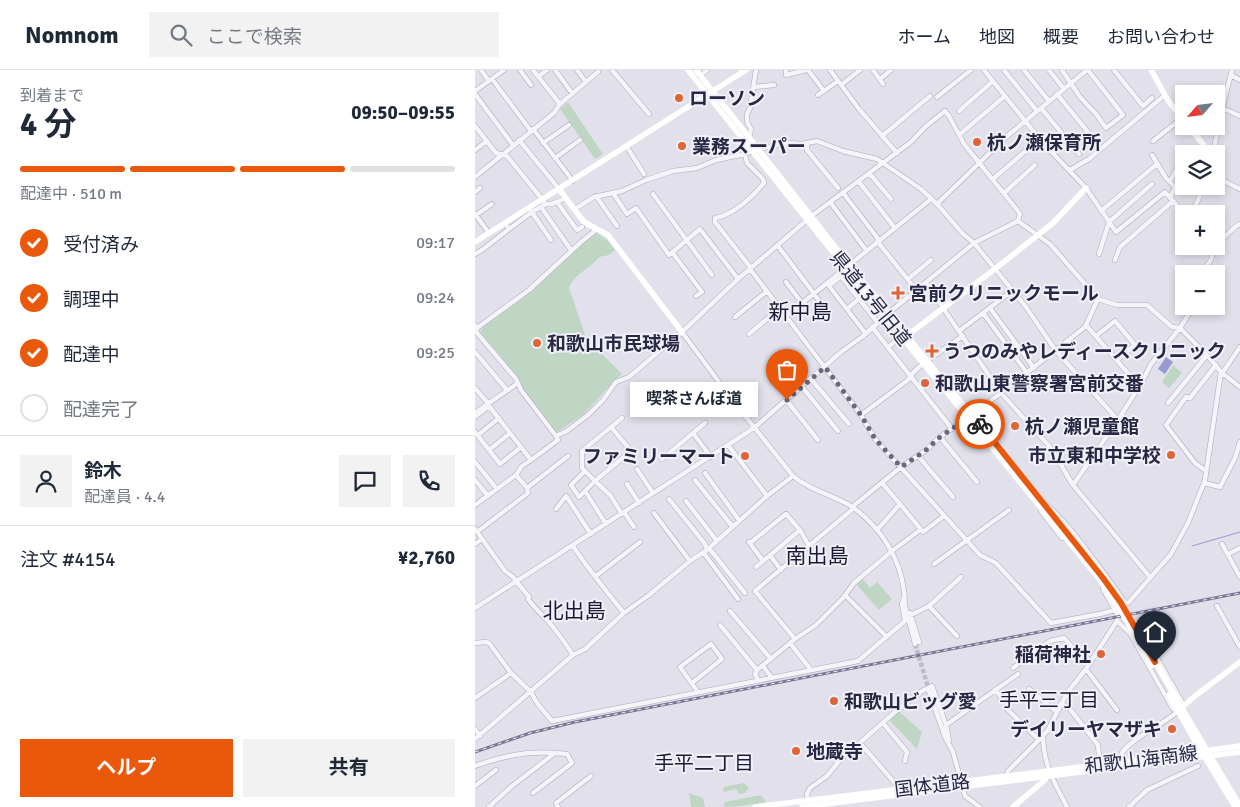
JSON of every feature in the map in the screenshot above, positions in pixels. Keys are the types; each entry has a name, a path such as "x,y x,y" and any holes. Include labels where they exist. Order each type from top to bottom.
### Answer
{"street":[{"path":"481,70 573,181"},
{"path":"504,70 475,91 513,145"},
{"path":"520,70 531,85"},
{"path":"533,70 559,104"},
{"path":"539,76 547,70"},
{"path":"555,70 572,93"},
{"path":"577,70 586,82"},
{"path":"612,70 649,114"},
{"name":"県道13号旧道","path":"688,70 749,138 755,150"},
{"name":"県道13号旧道","path":"695,70 710,93 755,150 904,337 1042,505 1085,561 1118,606 1206,754"},
{"path":"700,76 707,70"},
{"path":"475,242 544,202 559,189 747,70"},
{"path":"749,138 751,129 747,122 747,114 754,87 755,70"},
{"path":"786,70 786,76 807,70 823,91"},
{"path":"831,70 897,153"},
{"path":"818,95 860,70"},
{"path":"873,70 883,84"},
{"path":"880,79 891,70"},
{"path":"937,97 971,70"},
{"path":"984,70 1043,143 1086,188 1117,232 1165,192 1176,205"},
{"path":"1004,70 1079,154"},
{"path":"1025,70 1049,101"},
{"path":"1049,70 1064,89"},
{"path":"937,204 1006,137 1057,94 1064,89 1071,83 1088,70 1123,115 1105,128 1096,114 1080,97 1071,83 1062,70"},
{"path":"1114,70 1143,106 1152,98"},
{"path":"1152,70 1165,96 1175,109"},
{"path":"475,177 554,113 559,104 598,72"},
{"path":"1225,97 1232,72 1240,80"},
{"path":"959,110 993,81"},
{"path":"754,87 774,85"},
{"path":"1057,94 1096,142"},
{"path":"882,136 930,96"},
{"path":"959,135 1005,96"},
{"path":"1070,170 1089,159 1165,96"},
{"path":"1225,109 1240,116"},
{"path":"475,608 754,428 841,352 866,334 887,314 974,243 1017,221 1020,214 979,164 945,111 897,153 810,218 738,279 682,332 629,377 617,382 588,415 567,431 556,436"},
{"path":"543,143 569,125"},
{"path":"1153,141 1175,125"},
{"path":"475,126 496,153 507,156 544,202 551,204 566,199"},
{"path":"519,140 584,222 607,235 617,246 729,397 793,476 804,485 853,508 877,530 892,551 898,566 905,598 917,643 911,615 905,598"},
{"path":"555,158 580,140"},
{"path":"475,150 487,141"},
{"path":"575,209 596,196 622,191 673,171 697,168 716,160 788,143 817,141 843,151 870,157 883,163 921,189 963,234 974,243 1026,307 1056,351 1118,420"},
{"path":"807,143 807,150 838,188"},
{"path":"627,147 644,174"},
{"path":"993,179 1029,148"},
{"path":"745,154 747,162 764,183 756,192 724,216 715,218 715,222 751,268 766,292 861,415 875,439 980,555 996,563 1051,624 1115,610 1139,592 1171,554 1188,523 1204,483 1222,372 1240,347"},
{"path":"1115,260 1120,246 1171,200 1175,187 1152,156"},
{"path":"1101,210 1157,164"},
{"path":"1004,193 1035,166"},
{"path":"1169,181 1175,171"},
{"path":"870,174 891,199"},
{"path":"1225,181 1239,188 1240,179"},
{"path":"859,182 895,228"},
{"path":"1099,254 1109,222 1152,184"},
{"path":"475,192 480,188"},
{"path":"888,347 944,309 1053,223 1086,188"},
{"path":"613,193 627,214 636,208 669,255 700,229 738,279"},
{"path":"653,194 712,275"},
{"path":"844,194 917,291"},
{"path":"596,196 617,226"},
{"path":"785,316 931,199"},
{"path":"475,254 531,210 541,207 544,202"},
{"path":"557,202 577,230 581,227"},
{"path":"830,202 866,250"},
{"path":"489,233 476,214 492,204"},
{"path":"541,207 571,250"},
{"path":"531,210 551,240"},
{"path":"1017,221 1050,244 1099,299 1117,305 1147,305 1172,327 1180,328 1222,372 1240,387"},
{"path":"505,223 509,229"},
{"path":"1225,236 1240,224"},
{"path":"475,505 497,490 516,475 523,466 558,440 521,390 516,379 476,329 529,290 571,250 597,229"},
{"path":"778,246 827,311"},
{"path":"672,252 702,292 696,296"},
{"path":"908,280 931,260"},
{"path":"866,334 829,286 841,276 878,322"},
{"path":"786,282 802,303"},
{"path":"926,283 1001,393 1050,447 1073,485 1150,578"},
{"path":"959,331 1012,291"},
{"path":"735,316 766,292"},
{"path":"847,309 859,299"},
{"path":"795,639 755,591 901,467 1056,351 1086,324 1099,299"},
{"path":"990,308 1034,368"},
{"path":"749,334 779,309"},
{"path":"983,313 1027,373"},
{"path":"1073,485 1118,420 1151,364 1188,315"},
{"path":"1096,336 1115,321 1135,345 1117,360"},
{"path":"1086,324 1139,386"},
{"path":"873,328 952,429"},
{"path":"1001,338 1009,333"},
{"path":"861,415 908,380 910,375 926,362 963,336"},
{"path":"475,352 507,390"},
{"path":"1169,403 1207,355"},
{"path":"1206,471 1195,462 1166,425 1186,397 1190,398 1216,365"},
{"path":"811,379 849,424"},
{"path":"475,417 489,404 518,383"},
{"path":"802,387 839,431"},
{"path":"475,388 531,460"},
{"path":"787,400 817,440"},
{"path":"475,413 489,404"},
{"path":"499,418 476,434 500,464 521,447"},
{"path":"622,418 582,451 582,468 610,495 633,527"},
{"path":"662,459 705,423"},
{"path":"585,471 571,485 579,497 631,451 611,427"},
{"path":"489,450 510,433"},
{"path":"693,433 711,457"},
{"path":"940,437 977,482"},
{"path":"1204,483 1220,487 1235,458 1240,442"},
{"path":"729,445 767,496"},
{"path":"527,488 569,456"},
{"path":"918,456 953,497"},
{"path":"1235,458 1240,463"},
{"path":"475,462 497,490"},
{"path":"637,469 653,494"},
{"path":"705,473 739,520"},
{"path":"516,475 527,488 528,493 476,531 505,571 516,581 538,613 561,636 573,655"},
{"path":"475,739 573,655 585,650 624,613 649,595 690,560 706,550 767,496 793,476"},
{"path":"475,480 488,496"},
{"path":"695,480 732,526"},
{"path":"881,483 921,530"},
{"path":"627,484 639,503"},
{"path":"587,494 606,524"},
{"path":"556,509 566,496 591,534"},
{"path":"669,499 705,544 706,550 738,599"},
{"path":"686,501 717,541"},
{"path":"877,530 900,504"},
{"path":"1006,776 1008,771 1041,738 1061,703 1117,621 1118,616 1094,577 1042,514 1042,505 1050,506 1066,525 1113,585 1125,604"},
{"path":"934,564 1009,510"},
{"path":"654,513 690,560"},
{"path":"763,561 749,542 786,514 800,530 809,546"},
{"path":"758,680 755,674 757,670 795,639 816,625 854,583 892,551 921,530 923,532 944,516"},
{"path":"756,567 800,530"},
{"path":"475,544 482,539"},
{"path":"596,576 640,542"},
{"path":"1222,544 1240,577"},
{"path":"573,546 586,566 624,613"},
{"path":"1228,554 1240,548"},
{"path":"706,550 745,593"},
{"path":"770,555 781,570"},
{"path":"911,615 929,606 961,577"},
{"path":"845,595 887,637"},
{"path":"475,643 489,643 511,673 531,692 537,703 552,720 858,661 905,621 901,604 905,598"},
{"path":"929,606 957,636"},
{"path":"1217,606 1240,647"},
{"path":"730,611 771,659"},
{"path":"1117,621 1130,633 1173,709 1180,709"},
{"path":"719,625 757,670"},
{"path":"1130,633 1136,630 1142,632 1182,702 1180,709"},
{"path":"1013,668 1050,641 1064,638 1075,650 1091,661"},
{"path":"691,683 723,659 711,644 680,667 691,683 698,692"},
{"path":"790,644 811,670"},
{"path":"1121,765 1121,755 1128,746 1164,723 1240,662"},
{"path":"763,666 772,678"},
{"path":"1086,669 1117,710"},
{"path":"475,698 511,673"},
{"path":"945,725 1018,674"},
{"path":"808,800 807,794 810,788 827,776 839,761 916,696 932,686 945,725 949,745"},
{"path":"1029,689 1057,712"},
{"path":"995,690 1008,705 1007,709 1041,738 1049,774 1067,807"},
{"path":"929,691 945,737 953,752 965,796 980,807"},
{"path":"1061,703 1070,709 1098,745 1100,767"},
{"path":"883,723 907,752 905,761"},
{"path":"475,729 480,736"},
{"path":"860,743 900,789"},
{"name":"和歌山海南線","path":"1206,754 1240,746"},
{"path":"475,766 534,751 567,754 571,763 533,793"},
{"name":"和歌山海南線","path":"1049,774 1206,754 1240,752"},
{"path":"489,807 512,786 555,753"},
{"path":"1206,754 1240,805"},
{"path":"1206,754 1235,807"},
{"path":"1129,807 1147,790 1199,766"},
{"path":"475,786 497,770"},
{"path":"1013,807 1049,774"},
{"name":"国体道路","path":"755,807 853,801 1006,776 1049,774"},
{"name":"国体道路","path":"800,805 808,800 853,801 900,789 1049,774"},
{"path":"558,807 556,803 591,776"}],"green space":[{"path":"568,102 603,154 595,159 560,109"},
{"path":"597,233 607,240 615,250 609,255 599,257 578,275 569,288 586,338 622,374 584,414 556,433 523,390 515,374 480,332 483,327 531,292 572,252"},
{"path":"1173,365 1182,373 1169,388 1162,382"},
{"path":"862,578 870,588 877,582 892,599 879,610 856,584"},
{"path":"899,711 922,732 917,749 889,720"},
{"path":"744,783 749,788 745,793 739,794 736,789 723,792 724,787"},
{"path":"689,793 703,798 705,807 691,807"},
{"path":"762,796 765,801 764,803 730,807 725,807 724,805 725,802"}],"water":[{"path":"1166,357 1173,362 1165,374 1158,369"}],"waterway":[{"path":"1192,546 1240,532"}],"tunnel":[{"path":"915,644 929,690"}],"railway":[{"path":"475,752 530,733 575,722 1240,593"}],"way so far":[{"path":"787,400 825,367 861,415 875,439 901,467 972,415 980,424"}],"place":[{"name":"ローソン","path":"679,98"},
{"name":"杭ノ瀬保育所","path":"977,142"},
{"name":"業務スーパー","path":"682,146"},
{"name":"宮前クリニックモール","path":"898,293"},
{"name":"和歌山市民球場","path":"537,343"},
{"name":"うつのみやレディースクリニック","path":"932,351"},
{"name":"和歌山東警察署宮前交番","path":"925,383"},
{"name":"喫茶さんぽ道","path":"787,400"},
{"name":"杭ノ瀬児童館","path":"1015,426"},
{"name":"市立東和中学校","path":"1171,455"},
{"name":"ファミリーマート","path":"745,456"},
{"name":"稲荷神社","path":"1101,654"},
{"name":"和歌山ビッグ愛","path":"834,701"},
{"name":"デイリーヤマザキ","path":"1172,729"},
{"name":"地蔵寺","path":"796,751"}],"district":[{"name":"新中島","path":"800,312"},
{"name":"南出島","path":"817,556"},
{"name":"北出島","path":"574,611"},
{"name":"手平三丁目","path":"1049,700"},
{"name":"手平二丁目","path":"704,763"}],"route":[{"path":"980,424 1103,578 1121,603 1155,662"}]}
